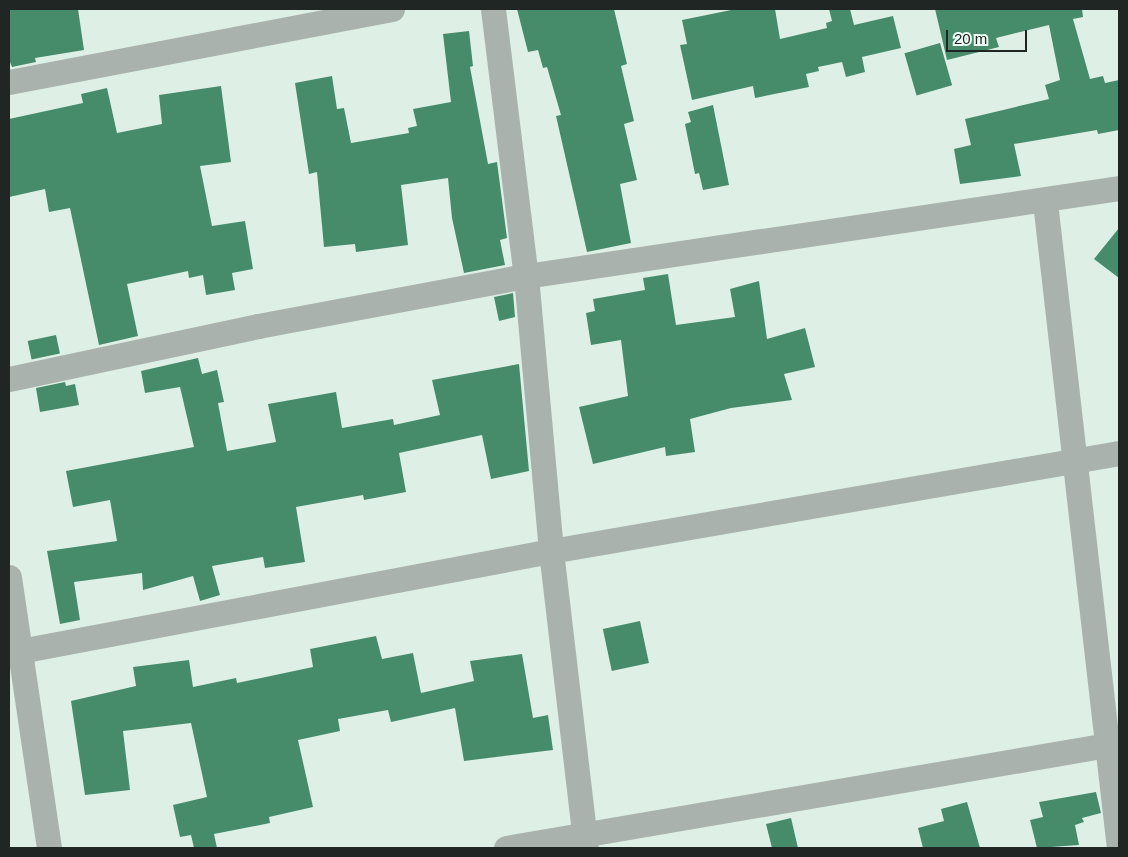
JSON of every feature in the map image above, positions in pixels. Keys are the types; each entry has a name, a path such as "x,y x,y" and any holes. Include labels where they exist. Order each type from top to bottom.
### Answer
{"street":[{"path":"9,82 392,9"},
{"path":"493,9 526,276 551,551 585,842"},
{"path":"9,379 258,326 526,276 1045,202 1119,188"},
{"path":"1045,202 1113,744 1119,848"},
{"path":"20,651 551,551 1119,453"},
{"path":"9,578 12,627 20,651 49,848"},
{"path":"506,848 585,842 1113,744"}],"building":[{"path":"9,9 78,9 84,50 35,58 36,62 12,67 9,60"},
{"path":"517,9 614,9 627,64 621,66 634,121 624,124 637,180 620,184 631,243 587,252 556,116 561,115 547,67 543,68 538,50 528,52"},
{"path":"736,9 775,9 780,39 827,28 826,23 832,21 829,9 850,9 854,25 893,16 901,48 862,57 865,72 846,77 842,62 818,67 819,71 806,74 809,87 755,98 753,86 692,100 680,45 687,44 682,20"},
{"path":"935,9 1082,9 1083,17 1073,19 1090,79 1103,76 1105,83 1119,80 1119,130 1098,134 1097,130 1014,144 1021,176 960,184 954,149 971,145 965,119 1049,99 1045,85 1060,80 1049,25 996,38 999,47 947,60"},
{"path":"469,31 473,66 470,67 488,164 497,162 507,238 500,240 505,265 464,273 452,218 448,178 401,185 408,245 356,252 355,244 324,247 317,172 309,174 295,83 332,76 337,109 344,108 351,143 409,133 408,128 417,126 413,109 451,102 443,34"},
{"path":"940,43 952,85 917,95 904,53"},
{"path":"221,86 231,162 200,166 212,226 245,221 253,269 232,273 235,290 206,295 203,275 189,278 188,271 127,284 138,336 99,345 70,208 49,212 45,189 9,197 9,119 83,103 81,94 107,88 117,133 162,124 159,95"},
{"path":"713,105 729,185 703,190 699,173 695,174 685,124 691,122 688,112"},
{"path":"1119,228 1119,278 1094,259"},
{"path":"668,274 676,325 735,317 730,289 759,281 767,339 805,328 815,367 784,374 792,400 731,408 690,419 695,452 666,456 665,447 593,464 579,407 628,396 621,340 591,345 586,313 595,311 593,299 645,290 643,278"},
{"path":"513,293 515,317 499,321 494,297"},
{"path":"56,335 60,354 32,360 28,341"},
{"path":"198,358 202,374 217,370 224,402 218,403 227,451 276,442 268,404 336,392 342,428 393,419 394,425 440,415 432,380 519,364 529,471 491,479 482,435 399,453 406,492 364,500 363,495 296,507 305,562 265,568 263,557 212,566 220,595 200,601 193,576 143,590 142,573 74,582 80,620 60,624 47,551 117,541 110,500 73,507 66,471 194,447 180,387 145,393 141,371"},
{"path":"65,382 66,386 75,384 79,405 40,412 36,388"},
{"path":"640,621 649,663 612,671 603,629"},
{"path":"376,636 382,659 413,653 421,693 474,681 470,661 522,654 533,718 548,715 553,750 464,761 455,708 391,722 388,710 338,719 340,731 298,740 313,807 269,817 270,823 214,834 217,848 194,848 191,835 180,837 173,805 207,797 191,723 123,731 130,790 85,795 71,701 136,686 133,667 189,660 193,687 236,678 237,683 313,667 310,649"},
{"path":"1096,792 1101,813 1082,818 1084,822 1075,825 1079,845 1037,848 1030,820 1043,817 1039,802"},
{"path":"967,802 980,848 923,848 918,828 944,821 941,809"},
{"path":"791,818 798,848 772,848 766,824"}]}
